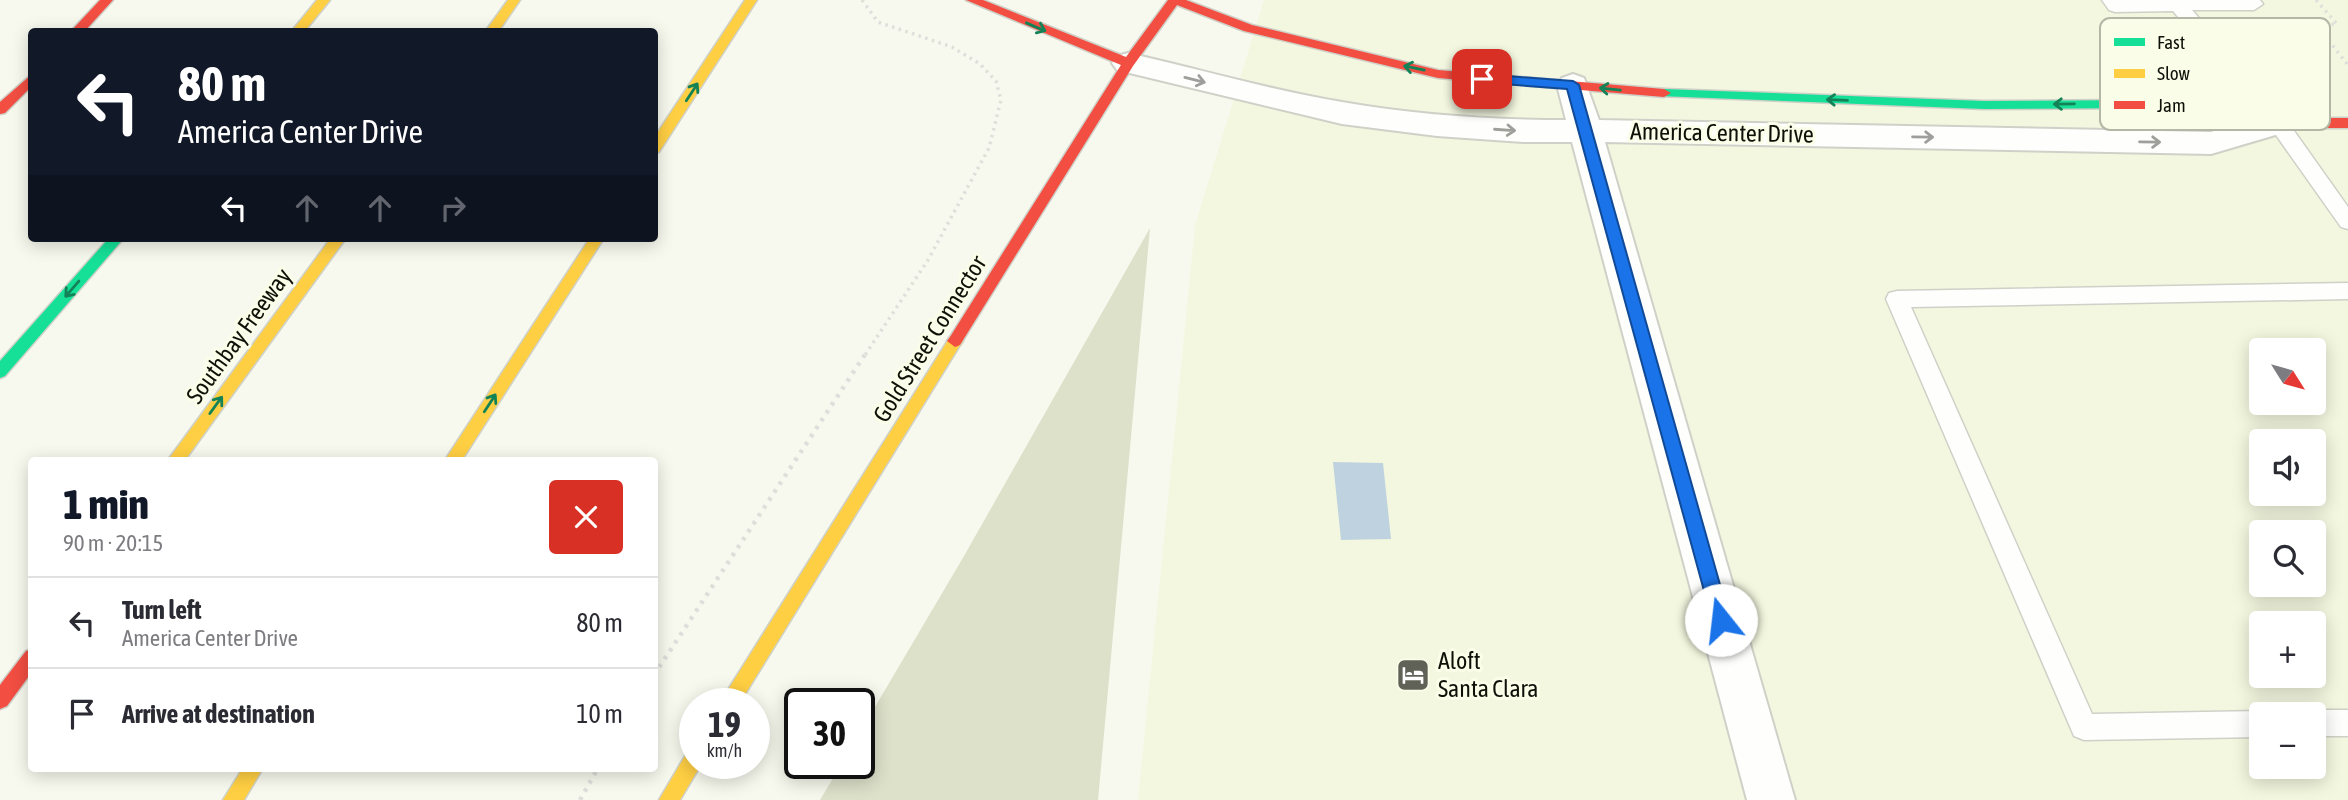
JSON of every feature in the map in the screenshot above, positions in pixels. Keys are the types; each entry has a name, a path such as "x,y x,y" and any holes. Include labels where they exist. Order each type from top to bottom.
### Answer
{"main road":[{"path":"80,28 107,0"},
{"path":"300,28 324,0"},
{"path":"494,28 514,0"},
{"path":"658,143 751,0"},
{"path":"972,0 1128,63"},
{"name":"Gold Street Connector","path":"738,688 1128,63 1174,0"},
{"name":"America Center Drive","path":"1174,0 1248,27 1347,54 1438,74 1653,93 1984,105 2100,104"},
{"path":"0,110 28,82"},
{"name":"America Center Drive","path":"2330,123 2348,123"},
{"path":"0,372 114,242"},
{"name":"Southbay Freeway","path":"178,457 336,242"},
{"path":"455,457 594,242"},
{"path":"0,700 28,662"},
{"path":"233,800 251,772"},
{"path":"669,800 682,779"}],"street":[{"name":"America Center Drive","path":"1128,63 1342,113 1437,125 1585,132 2211,143 2255,130"},
{"path":"1573,85 1771,800"}],"lane":[{"path":"2111,0 2115,6 2254,4 2251,0"},
{"path":"2179,6 2189,18"},
{"path":"2283,130 2348,222"},
{"path":"2249,724 2084,727 1897,299 2348,291"},
{"path":"2326,723 2348,723"}],"path":[{"path":"658,669 928,260 989,148 1001,100 996,81 979,64 952,47 878,22 862,0"},
{"path":"2316,0 2337,24 2330,25"},
{"path":"2330,42 2348,65"},
{"path":"580,800 596,772"}],"shaded area":[{"path":"1264,0 2348,0 2348,800 1138,800 1195,226"},
{"path":"1150,228 1098,800 820,800 832,779 875,779 875,707"}],"water":[{"path":"1333,462 1383,463 1391,539 1341,540"}],"traffic: fast":[{"path":"1664,93 1984,105 2100,104"},
{"path":"0,372 114,242"}],"traffic: slow":[{"path":"300,28 324,0"},
{"path":"494,28 514,0"},
{"path":"658,143 751,0"},
{"path":"178,457 336,242"},
{"path":"455,457 594,242"},
{"path":"738,688 955,341"},
{"path":"233,800 251,772"},
{"path":"669,800 682,779"}],"traffic: jam":[{"path":"80,28 107,0"},
{"path":"972,0 1128,63"},
{"path":"955,341 1128,63 1174,0"},
{"path":"1175,0 1248,28 1438,74 1664,93"},
{"path":"0,110 28,82"},
{"path":"2330,123 2348,123"},
{"path":"0,700 28,662"}],"place":[{"name":"Aloft Santa Clara","path":"1413,675"}],"route":[{"path":"1482,79 1573,85 1721,620"}]}
